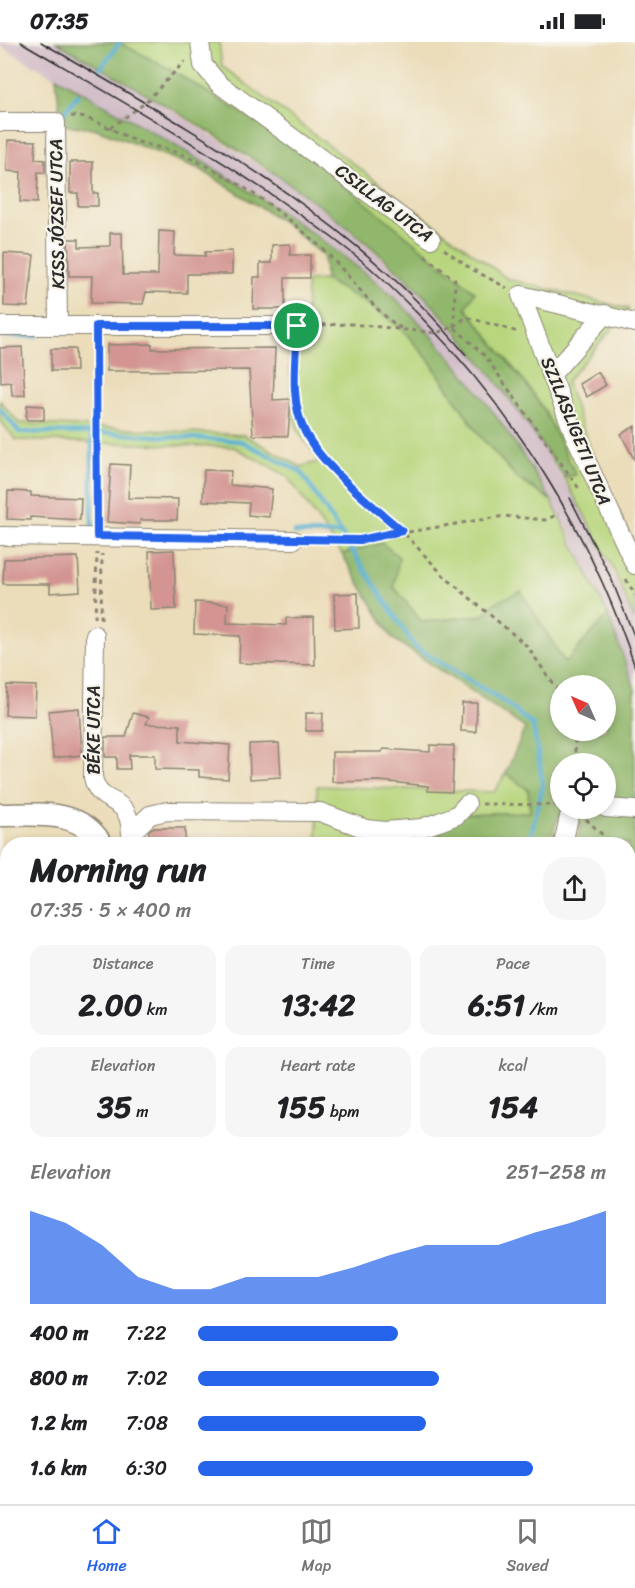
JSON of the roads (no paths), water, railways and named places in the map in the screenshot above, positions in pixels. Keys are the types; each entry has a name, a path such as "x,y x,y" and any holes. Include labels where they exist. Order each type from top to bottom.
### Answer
{"street":[{"name":"CSILLAG UTCA","path":"200,43 203,64 219,84 426,242"},
{"name":"KISS JÓZSEF UTCA","path":"0,122 56,122 58,326"},
{"name":"SZILASLIGETI UTCA","path":"605,314 521,295 630,570"},
{"path":"551,375 605,314 635,323"},
{"path":"0,326 301,326"},
{"path":"0,536 293,540"},
{"name":"BÉKE UTCA","path":"98,628 93,777 100,794 117,802 126,810 131,820 131,837"},
{"path":"133,837 150,815 167,811 320,812 366,829 404,830 450,818 467,804"},
{"path":"616,809 635,810"},
{"path":"0,815 54,815 81,821 97,837"},
{"path":"565,837 574,819"}],"waterway":[{"path":"100,69 120,42"},
{"path":"62,115 78,95"},
{"path":"0,336 37,336"},
{"path":"0,409 19,432 105,433 241,441 301,472 415,647 504,702 533,725 543,785 531,837"},
{"path":"89,531 92,528 92,433"},
{"path":"294,533 340,534"}],"tram line":[{"path":"21,42 192,143 275,197 365,263 422,318 490,396 548,480 597,571 635,667"},
{"path":"41,42 213,144 322,219 373,260 421,305 466,355"},
{"path":"570,498 611,578 635,638"}]}
